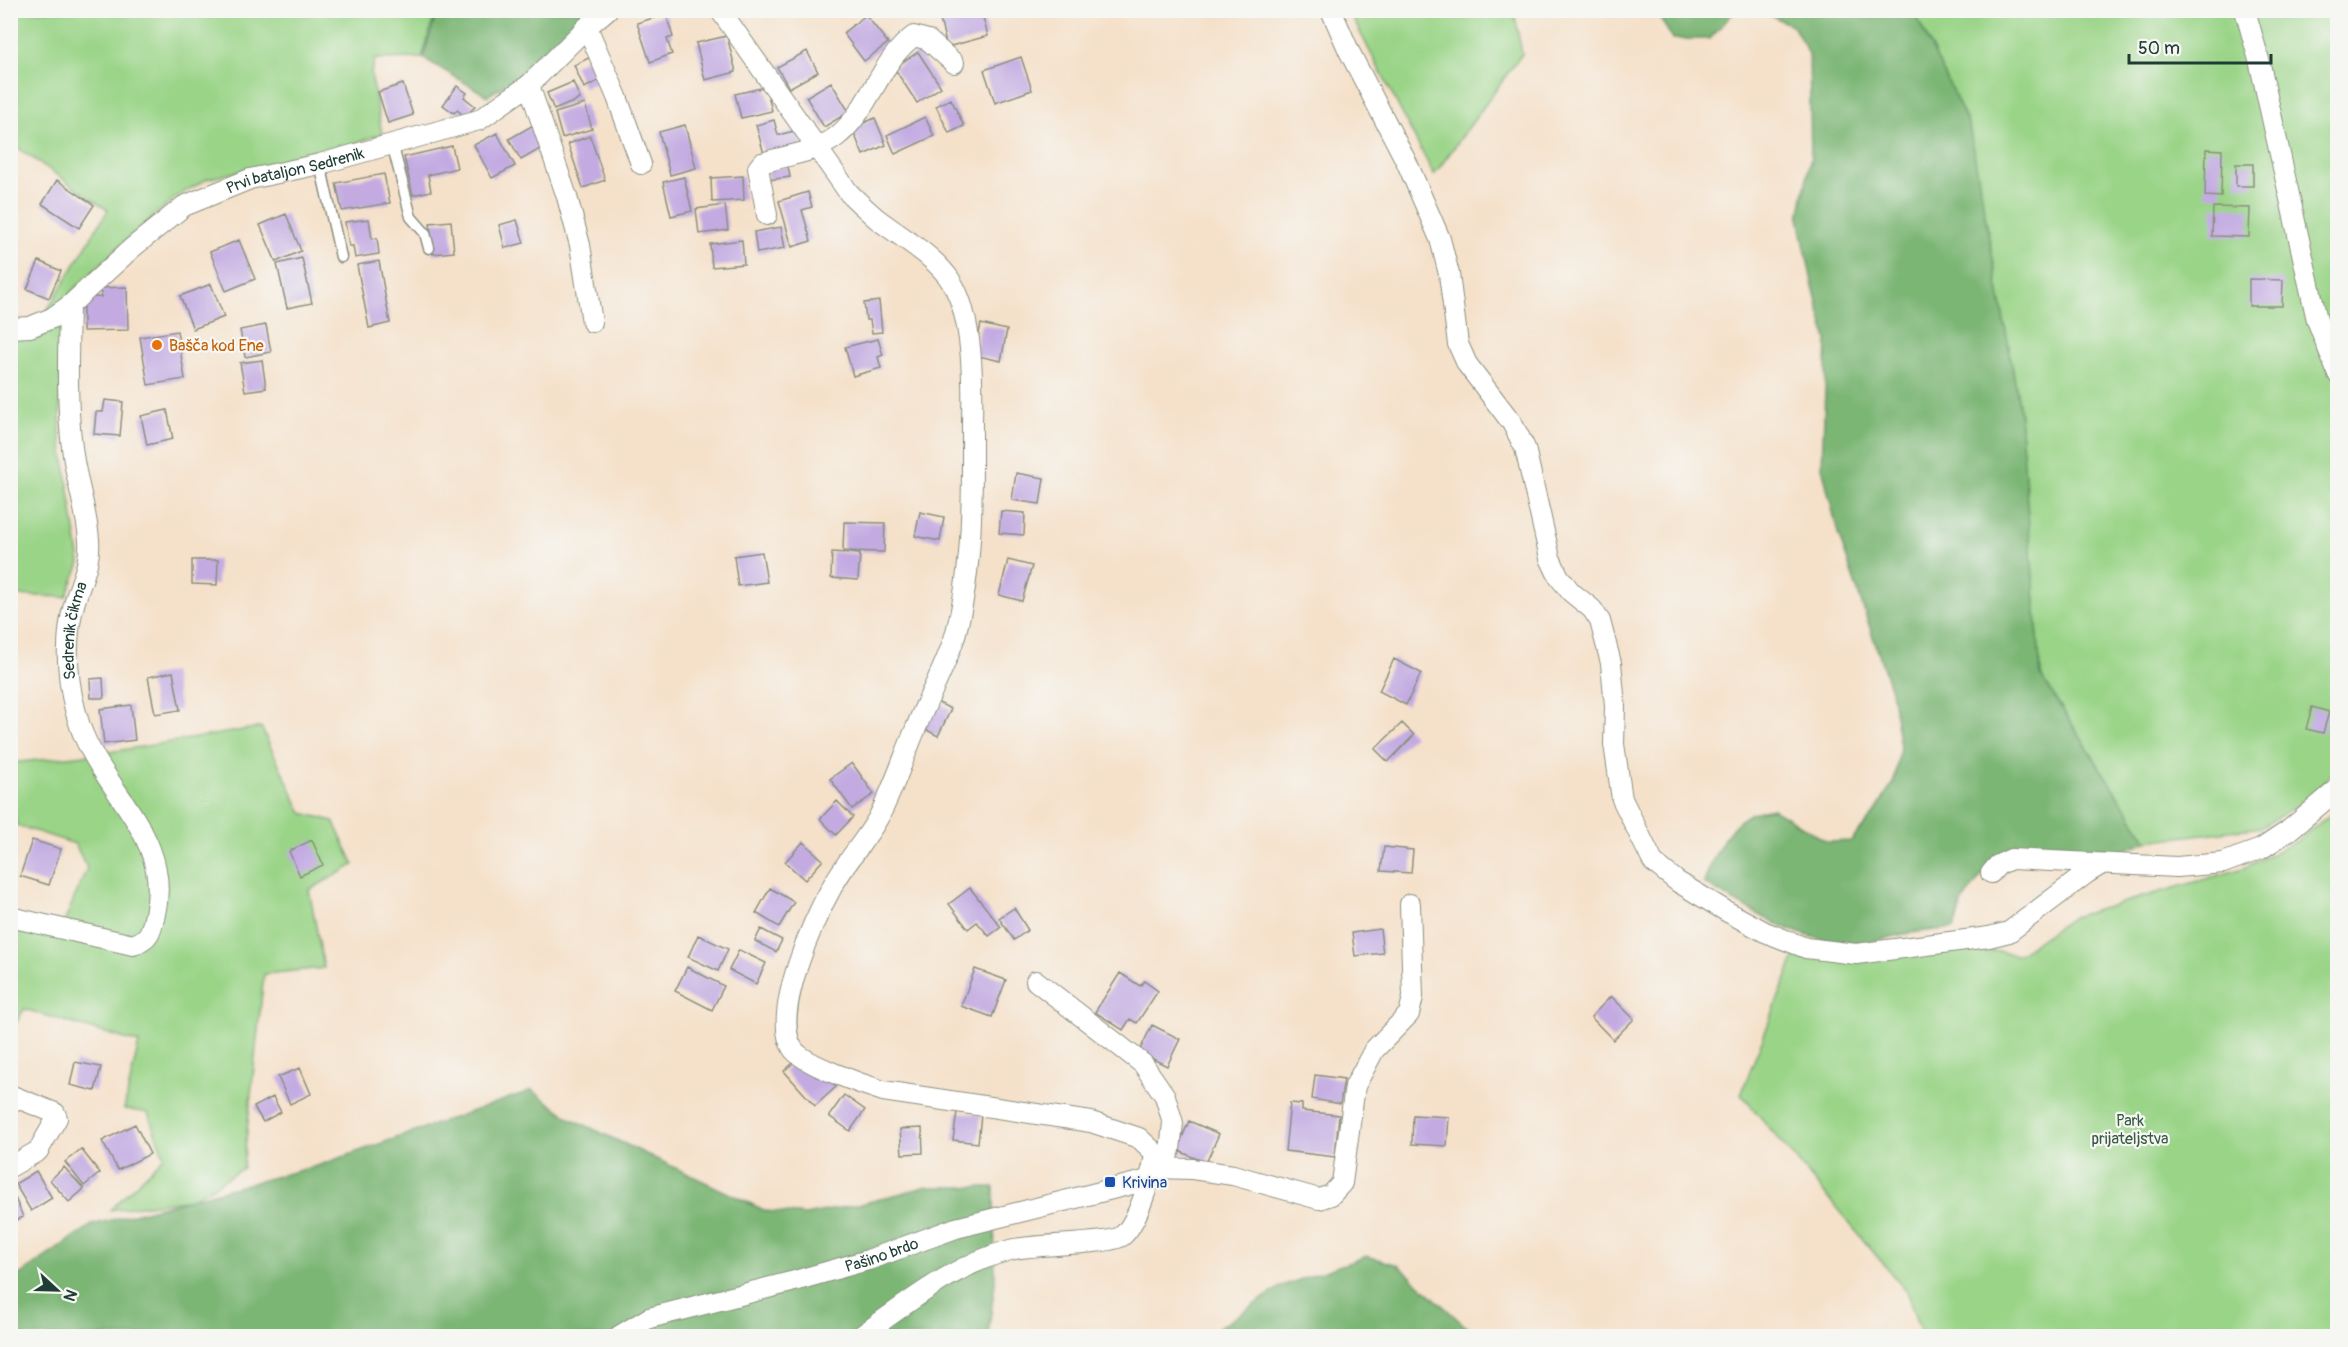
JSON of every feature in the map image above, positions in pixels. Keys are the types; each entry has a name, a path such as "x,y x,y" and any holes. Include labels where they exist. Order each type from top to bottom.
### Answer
{"street":[{"name":"Prvi bataljon Sedrenik","path":"10,328 30,327 52,318 69,306 132,248 184,206 250,179 320,164 479,120 529,85 607,10"},
{"path":"720,10 849,194 931,260 951,281 961,302 971,357 973,495 964,596 954,636 943,671 916,725 876,820 834,884 810,929 793,982 788,1007 788,1033 793,1050 811,1062 852,1082 883,1091 1091,1122 1123,1131 1139,1138 1155,1153 1154,1172"},
{"path":"1331,10 1349,51 1407,163 1440,239 1449,274 1458,344 1467,364 1512,423 1525,447 1550,558 1559,577 1571,592 1592,609 1600,621 1611,663 1615,706 1614,744 1622,799 1653,862 1678,882 1765,932 1806,948 1849,954 1989,938 2009,932 2077,880 2102,864"},
{"path":"2245,10 2264,83 2317,320 2337,374"},
{"path":"587,27 617,97 641,164"},
{"path":"767,215 758,168 762,163 817,147 836,137 903,44 914,36 928,40 954,63"},
{"path":"529,85 580,245 592,322"},
{"name":"Sedrenik čikma","path":"10,917 133,945 145,940 151,930 159,887 156,865 136,819 100,768 80,727 69,681 68,640 74,603 87,568 89,541 69,420 69,306"},
{"path":"1991,873 1998,865 2011,859 2177,867 2223,863 2261,849 2288,831 2337,789"},
{"name":"Pašino brdo","path":"619,1336 649,1318 868,1260 956,1228 1154,1172 1192,1169 1233,1176 1319,1199 1331,1195 1342,1183 1355,1086 1374,1050 1409,1014 1413,997 1410,904"},
{"path":"861,1336 965,1266 1010,1250 1120,1238 1143,1202 1154,1172 1170,1150 1173,1123 1165,1096 1143,1065 1036,981"},
{"path":"10,1095 55,1113 57,1118 38,1151 10,1167"}],"lane":[{"path":"393,143 411,217 425,232 429,248"},
{"path":"320,164 341,257"}],"green space":[{"path":"11,11 436,11 422,58 375,59 371,73 382,134 324,154 207,179 176,197 126,240 64,299 46,312 108,210 11,143"},
{"path":"437,11 594,11 544,57 487,96 423,58"},
{"path":"1349,11 1514,11 1522,54 1434,175"},
{"path":"1655,11 1739,11 1734,12 1710,39 1673,39"},
{"path":"1761,11 1914,11 1969,126 2019,404 2041,676 2147,841 2108,856 2037,847 2006,856 1981,876 1963,901 1954,928 1910,933 1859,943 1838,942 1797,932 1740,905 1704,883 1716,854 1728,834 1742,819 1752,813 1773,809 1828,842 1851,841 1875,813 1894,781 1900,747 1891,690 1838,533 1822,467 1827,340 1799,218 1811,156 1809,54 1793,26"},
{"path":"1914,11 2337,11 2337,767 2312,796 2262,827 2147,841 2041,676 2019,404 1969,126"},
{"path":"61,325 60,433 80,563 66,597 11,595 11,336 39,339"},
{"path":"261,727 302,813 333,821 354,865 309,890 324,968 264,974 243,1168 192,1199 110,1210 164,1157 148,1113 124,1109 139,1043 24,1009 11,1032 11,920 60,932 87,868 75,844 16,825 11,789 11,763 104,753"},
{"name":"Park prijateljstva","path":"2337,809 2337,1336 1922,1336 1906,1291 1741,1094 1796,953 1959,945 2017,955 2073,917 2244,868 2297,841"},
{"path":"532,1090 570,1118 766,1211 805,1215 861,1204 924,1187 994,1187 995,1282 988,1336 11,1336 11,1281 92,1225 320,1165"},
{"path":"1367,1256 1398,1265 1476,1336 1207,1336 1282,1286"}],"building":[{"path":"960,10 981,10 988,36 947,47 939,16"},
{"path":"666,14 673,37 667,39 672,54 650,62 637,23"},
{"path":"866,15 888,43 864,61 843,33"},
{"path":"727,36 736,72 705,80 696,43"},
{"path":"807,51 818,72 789,88 777,67"},
{"path":"918,52 941,87 917,103 894,68"},
{"path":"597,54 607,77 584,88 574,65"},
{"path":"1021,57 1032,90 995,103 984,70"},
{"path":"573,82 580,99 554,110 547,93"},
{"path":"831,82 849,112 824,127 806,97"},
{"path":"403,84 413,115 388,123 378,92"},
{"path":"457,86 467,93 464,97 475,106 466,117 457,110 454,113 443,105"},
{"path":"766,87 772,111 741,118 735,94"},
{"path":"951,99 964,126 949,133 936,106"},
{"path":"585,104 592,129 562,138 555,113"},
{"path":"925,117 934,136 895,154 887,135"},
{"path":"875,118 886,145 863,155 852,128"},
{"path":"774,120 778,135 798,130 804,151 764,154 756,125"},
{"path":"535,124 547,145 521,160 509,139"},
{"path":"685,125 696,168 670,175 659,132"},
{"path":"497,133 515,166 492,178 474,145"},
{"path":"590,136 605,180 583,188 568,144"},
{"path":"452,146 457,168 428,175 431,191 413,195 404,157"},
{"path":"2206,149 2222,150 2221,197 2205,196"},
{"path":"2236,164 2253,164 2253,186 2236,186"},
{"path":"788,166 790,177 768,180 767,169"},
{"path":"384,174 390,203 342,211 336,183"},
{"path":"743,176 744,200 712,202 711,178"},
{"path":"684,177 692,211 671,216 663,182"},
{"path":"57,180 94,205 79,228 42,204"},
{"path":"808,192 812,207 802,210 811,241 792,247 779,201"},
{"path":"725,205 728,230 699,234 696,209"},
{"path":"2213,207 2250,208 2249,237 2212,236"},
{"path":"286,214 301,251 276,262 260,225"},
{"path":"369,219 372,239 377,238 379,254 355,258 353,246 349,246 345,222"},
{"path":"517,220 524,243 505,248 499,225"},
{"path":"451,221 454,252 433,254 430,223"},
{"path":"781,227 785,248 757,253 754,232"},
{"path":"239,240 255,279 226,291 210,252"},
{"path":"742,240 744,264 712,267 710,244"},
{"path":"302,258 312,303 287,308 277,264"},
{"path":"39,261 61,271 49,298 27,289"},
{"path":"379,261 390,323 369,328 357,265"},
{"path":"2249,279 2283,280 2282,306 2249,306"},
{"path":"211,284 224,317 193,329 180,296"},
{"path":"127,287 128,330 83,331 83,298 101,297 101,288"},
{"path":"879,301 882,332 872,333 870,320 866,320 864,303"},
{"path":"981,324 1007,330 1001,361 974,355"},
{"path":"266,325 271,352 245,357 240,330"},
{"path":"177,331 185,379 148,385 140,337"},
{"path":"878,339 883,355 878,357 881,368 853,376 845,347"},
{"path":"262,360 266,388 245,391 240,363"},
{"path":"105,400 123,402 120,436 94,434 96,412 103,412"},
{"path":"167,410 173,439 147,445 141,416"},
{"path":"1016,473 1044,478 1040,504 1012,500"},
{"path":"1001,511 1025,513 1024,535 999,533"},
{"path":"920,512 944,517 940,541 915,536"},
{"path":"844,522 885,523 884,552 843,551"},
{"path":"762,552 767,582 738,586 734,556"},
{"path":"832,552 860,554 858,580 831,578"},
{"path":"192,560 218,560 217,585 192,584"},
{"path":"1008,560 1032,566 1022,601 999,595"},
{"path":"1394,659 1421,673 1406,705 1379,691"},
{"path":"173,672 180,710 155,714 148,677"},
{"path":"103,678 104,698 91,698 90,679"},
{"path":"935,701 951,709 938,736 921,727"},
{"path":"131,705 135,740 104,744 100,709"},
{"path":"2312,707 2329,712 2323,733 2306,729"},
{"path":"1402,723 1414,735 1388,762 1375,749"},
{"path":"852,763 874,794 852,809 830,779"},
{"path":"837,801 853,817 836,835 820,819"},
{"path":"32,840 61,849 49,885 20,876"},
{"path":"312,840 323,865 300,876 289,851"},
{"path":"803,842 823,860 805,880 785,862"},
{"path":"1384,847 1413,850 1411,873 1381,871"},
{"path":"770,888 794,902 779,927 756,913"},
{"path":"970,888 1001,927 989,936 977,922 968,929 949,904"},
{"path":"1014,908 1028,930 1014,940 999,918"},
{"path":"761,929 782,940 776,952 755,941"},
{"path":"1380,929 1383,953 1355,956 1352,933"},
{"path":"698,935 728,949 718,971 688,957"},
{"path":"739,950 766,963 756,984 729,970"},
{"path":"687,967 724,986 712,1010 675,991"},
{"path":"975,969 1006,980 992,1017 961,1006"},
{"path":"1120,973 1140,986 1144,981 1158,991 1137,1023 1130,1019 1123,1030 1095,1012"},
{"path":"1611,996 1634,1019 1613,1040 1591,1017"},
{"path":"1152,1025 1180,1039 1167,1066 1139,1052"},
{"path":"799,1058 816,1077 822,1071 836,1087 815,1106 784,1071"},
{"path":"75,1062 101,1067 95,1091 70,1085"},
{"path":"300,1068 311,1094 290,1104 278,1077"},
{"path":"1315,1075 1344,1079 1340,1104 1312,1099"},
{"path":"844,1095 865,1110 850,1131 829,1116"},
{"path":"273,1097 281,1112 263,1122 254,1107"},
{"path":"1290,1103 1302,1104 1302,1111 1339,1115 1335,1157 1285,1151"},
{"path":"957,1112 981,1115 978,1143 953,1140"},
{"path":"1413,1115 1449,1117 1447,1146 1412,1144"},
{"path":"1189,1121 1219,1134 1206,1163 1177,1150"},
{"path":"135,1124 150,1154 118,1170 102,1141"},
{"path":"922,1128 923,1153 902,1154 900,1129"},
{"path":"81,1149 100,1173 84,1186 65,1162"},
{"path":"64,1167 84,1189 69,1202 50,1180"},
{"path":"36,1171 52,1198 31,1211 15,1184"},
{"path":"15,1198 23,1217 10,1223 10,1199"}],"place":[{"name":"Bašča kod Ene","path":"157,345"},
{"name":"Krivina","path":"1110,1182"}]}
